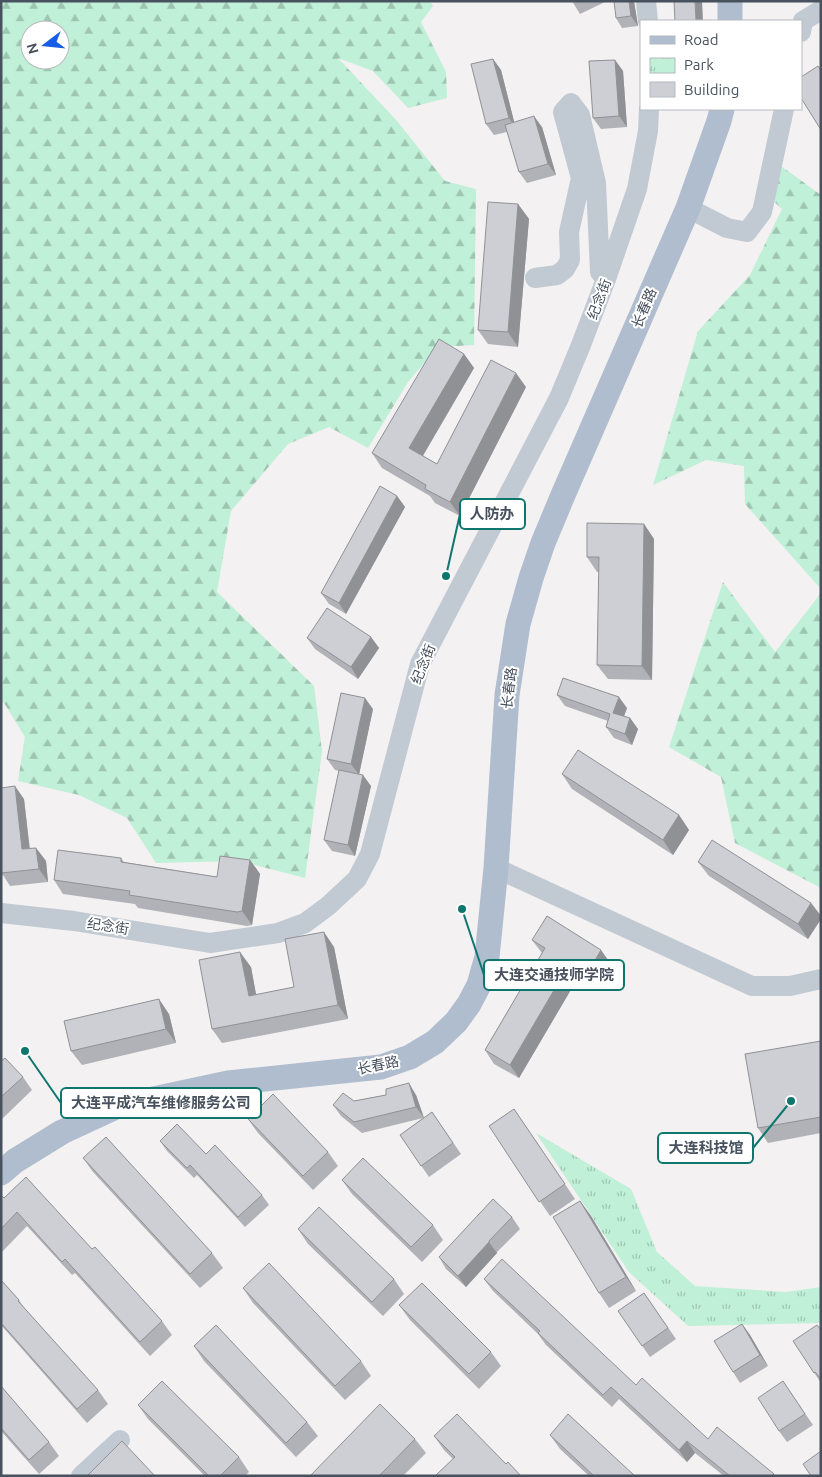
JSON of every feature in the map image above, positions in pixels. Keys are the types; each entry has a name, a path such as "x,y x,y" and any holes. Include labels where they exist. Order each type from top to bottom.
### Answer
{"main road":[{"path":"730,1 730,20"},
{"name":"长春路","path":"1,1173 15,1161 62,1132 116,1108 195,1089 245,1081 381,1067 410,1058 435,1042 456,1022 469,1004 479,985 487,957 496,868 507,695 518,624 531,578 563,495 688,208 722,110"},
{"name":"长春路","path":"1,1152 16,1141 77,1109 120,1094 156,1087 176,1086 195,1089"},
{"name":"长春路","path":"1,1193 32,1164 70,1142 92,1131 176,1102 195,1089"}],"street":[{"path":"646,1 648,20"},
{"path":"802,26 803,21 821,10"},
{"path":"535,278 557,275 565,269 570,260 569,232 581,178 564,112 571,103 580,115 596,183 600,272 606,279"},
{"name":"纪念街","path":"1,913 74,920 210,943 278,933 305,923 328,906 357,879 370,854 420,664 559,398 606,279 638,189 648,131 649,110"},
{"path":"688,208 727,228 747,232 762,212 784,110"},
{"path":"496,868 752,986 790,986 821,979"},
{"path":"81,1476 120,1440"}],"green space":[{"path":"1,1 430,1 433,6 421,22 446,72 447,98 408,108 373,71 338,58 397,121 445,181 476,189 474,345 438,347 408,382 368,448 329,427 288,444 231,511 217,592 314,686 322,751 305,878 239,861 156,863 127,818 79,795 18,781 25,737 1,700"},
{"path":"781,166 821,195 821,589 745,504 744,466 706,460 653,485 698,331 750,275 782,209 771,199"},
{"path":"723,582 775,652 821,593 821,888 735,843 721,777 669,747"},
{"path":"536,1133 631,1189 657,1252 695,1286 786,1292 821,1287 821,1323 688,1326 629,1272"}],"building":[{"path":"614,1 629,1 631,16 616,18"},
{"path":"674,1 695,1 696,20 675,20"},
{"path":"493,59 509,118 486,124 471,64"},
{"path":"615,60 619,116 593,118 589,61"},
{"path":"818,66 821,71 821,130 802,100 802,76"},
{"path":"534,116 548,164 519,172 505,125"},
{"path":"488,202 518,204 508,332 478,330"},
{"path":"439,339 464,354 409,448 437,464 491,360 516,373 450,502 425,489 426,485 372,453"},
{"path":"380,486 397,496 339,603 321,593"},
{"path":"587,523 644,524 642,666 597,665 599,557 587,557"},
{"path":"327,608 371,637 351,667 307,638"},
{"path":"563,678 619,697 613,713 630,718 625,734 606,727 610,714 557,695"},
{"path":"341,693 365,698 351,764 327,759"},
{"path":"578,750 679,815 663,840 562,774"},
{"path":"339,770 363,775 348,845 324,840"},
{"path":"15,786 22,849 36,848 39,869 1,873 1,788"},
{"path":"712,840 811,903 798,924 698,862"},
{"path":"58,850 121,858 121,862 217,877 220,856 250,860 242,911 237,912 129,895 130,891 54,880"},
{"path":"547,916 601,950 587,974 570,963 510,1065 485,1050 545,948 532,940"},
{"path":"324,932 338,1005 212,1029 199,960 240,952 249,996 294,987 285,939"},
{"path":"159,999 166,1029 71,1051 64,1021"},
{"path":"821,1041 821,1117 758,1128 745,1054"},
{"path":"5,1058 23,1077 1,1097 1,1061"},
{"path":"409,1083 416,1107 354,1122 333,1105 343,1093 354,1101 386,1095 386,1089"},
{"path":"273,1094 328,1152 303,1176 248,1119"},
{"path":"514,1109 565,1184 539,1202 489,1126"},
{"path":"432,1112 453,1143 421,1166 400,1135"},
{"path":"177,1124 206,1154 215,1145 262,1195 238,1217 190,1165 187,1168 160,1141"},
{"path":"106,1137 212,1253 190,1274 83,1158"},
{"path":"363,1158 433,1225 411,1247 342,1180"},
{"path":"26,1177 92,1249 95,1247 162,1321 140,1342 65,1259 62,1262 17,1212 1,1229 1,1195 4,1198"},
{"path":"493,1199 512,1217 458,1276 439,1257"},
{"path":"580,1201 626,1277 599,1293 553,1217"},
{"path":"319,1207 394,1279 372,1302 298,1229"},
{"path":"502,1259 636,1385 642,1378 708,1439 717,1427 774,1474 772,1476 730,1476 687,1441 679,1450 611,1387 603,1395 538,1333 540,1331 484,1279"},
{"path":"269,1263 361,1361 335,1386 243,1288"},
{"path":"1,1280 98,1390 77,1409 1,1323"},
{"path":"422,1283 491,1352 469,1374 399,1305"},
{"path":"644,1293 668,1328 642,1346 618,1311"},
{"path":"742,1324 760,1355 733,1372 714,1341"},
{"path":"216,1325 307,1422 286,1443 194,1346"},
{"path":"817,1325 821,1330 821,1379 814,1373 793,1341"},
{"path":"162,1381 239,1457 220,1476 209,1476 138,1405"},
{"path":"783,1381 805,1414 779,1431 758,1398"},
{"path":"1,1386 49,1442 29,1460 1,1428"},
{"path":"380,1404 415,1439 379,1476 310,1476"},
{"path":"457,1414 506,1464 508,1462 521,1476 435,1476 455,1457 434,1436"},
{"path":"568,1414 635,1476 594,1476 550,1435"},
{"path":"122,1441 155,1476 87,1476"},
{"path":"821,1451 821,1476 811,1476 803,1464"}],"place":[{"name":"人防办","path":"446,576"},
{"name":"大连交通技师学院","path":"462,909"},
{"name":"大连平成汽车维修服务公司","path":"25,1051"},
{"name":"大连科技馆","path":"791,1101"}]}
